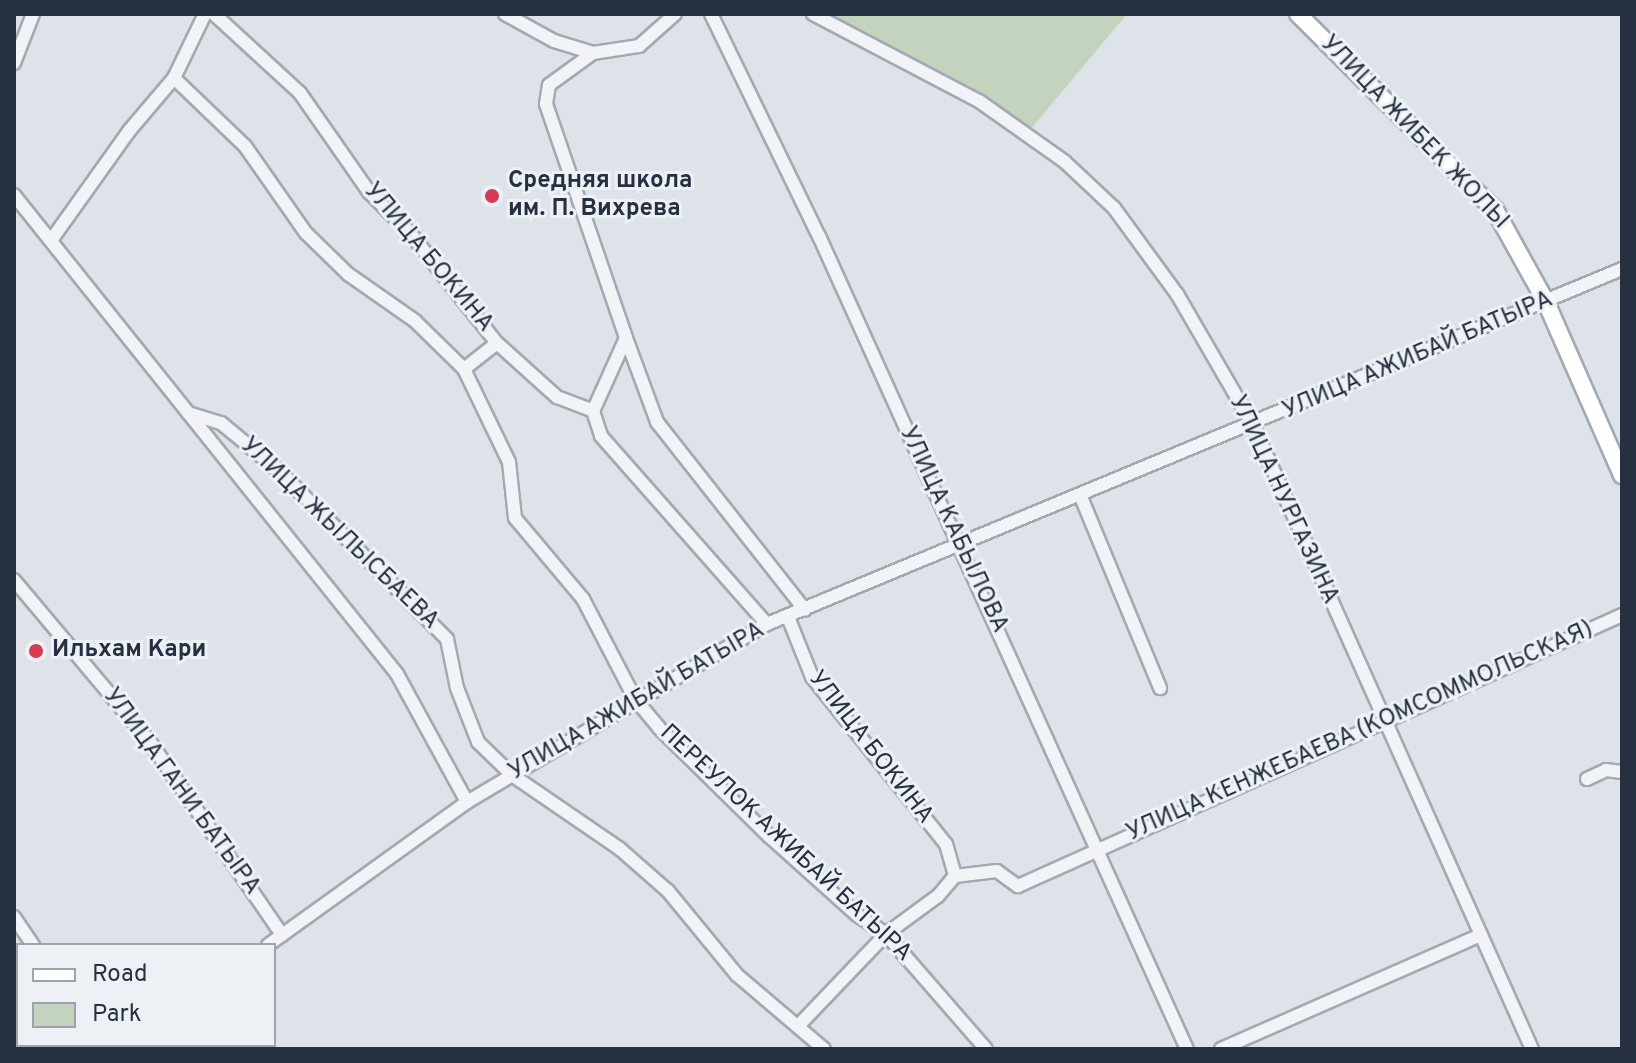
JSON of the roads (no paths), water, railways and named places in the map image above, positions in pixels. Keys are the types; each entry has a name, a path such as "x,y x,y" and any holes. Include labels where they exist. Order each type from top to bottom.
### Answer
{"main road":[{"name":"УЛИЦА ЖИБЕК ЖОЛЫ","path":"1298,14 1495,210 1546,302 1622,475"}],"street":[{"path":"14,63 33,14"},
{"path":"52,239 129,131 174,78 205,14"},
{"name":"УЛИЦА БОКИНА","path":"214,14 300,93 369,192 410,233 497,343 557,397 593,411"},
{"path":"505,14 554,41 593,53 639,46 675,14"},
{"name":"УЛИЦА КАБЫЛОВА","path":"711,14 819,236 1187,1049"},
{"name":"УЛИЦА НУРГАЗИНА","path":"813,14 979,101 1065,162 1104,199 1177,294 1253,425 1532,1049"},
{"path":"593,53 549,85 546,104 657,422 805,610"},
{"path":"174,78 245,146 306,233 348,274 415,321 464,369 497,343"},
{"name":"УЛИЦА ЖЫЛЫСБАЕВА","path":"14,195 397,674 467,802"},
{"name":"УЛИЦА АЖИБАЙ БАТЫРА","path":"271,943 467,802 635,699 767,624 960,548 1622,269"},
{"path":"626,338 593,411 601,436 625,467 767,624"},
{"name":"ПЕРЕУЛОК АЖИБАЙ БАТЫРА","path":"464,369 510,467 515,518 583,599 635,699 769,836 886,934 986,1049"},
{"name":"УЛИЦА ЖЫЛЫСБАЕВА","path":"188,413 221,423 278,470 447,639 457,688 478,742 512,775 630,857 668,891 737,975 800,1024 824,1049"},
{"path":"1081,497 1160,688"},
{"name":"УЛИЦА ГАНИ БАТЫРА","path":"14,580 150,742 282,935"},
{"name":"УЛИЦА КЕНЖЕБАЕВА (КОМСОММОЛЬСКАЯ)","path":"955,876 997,871 1018,886 1622,615"},
{"name":"УЛИЦА БОКИНА","path":"788,617 812,677 946,844 955,876"},
{"path":"1587,779 1606,770 1622,772"},
{"path":"800,1024 886,934 938,896 955,876"},
{"path":"14,917 32,943"},
{"path":"1221,1049 1481,935"}],"place":[{"name":"Средняя школа им. П. Вихрева","path":"492,196"},
{"name":"Ильхам Кари","path":"36,651"}]}
